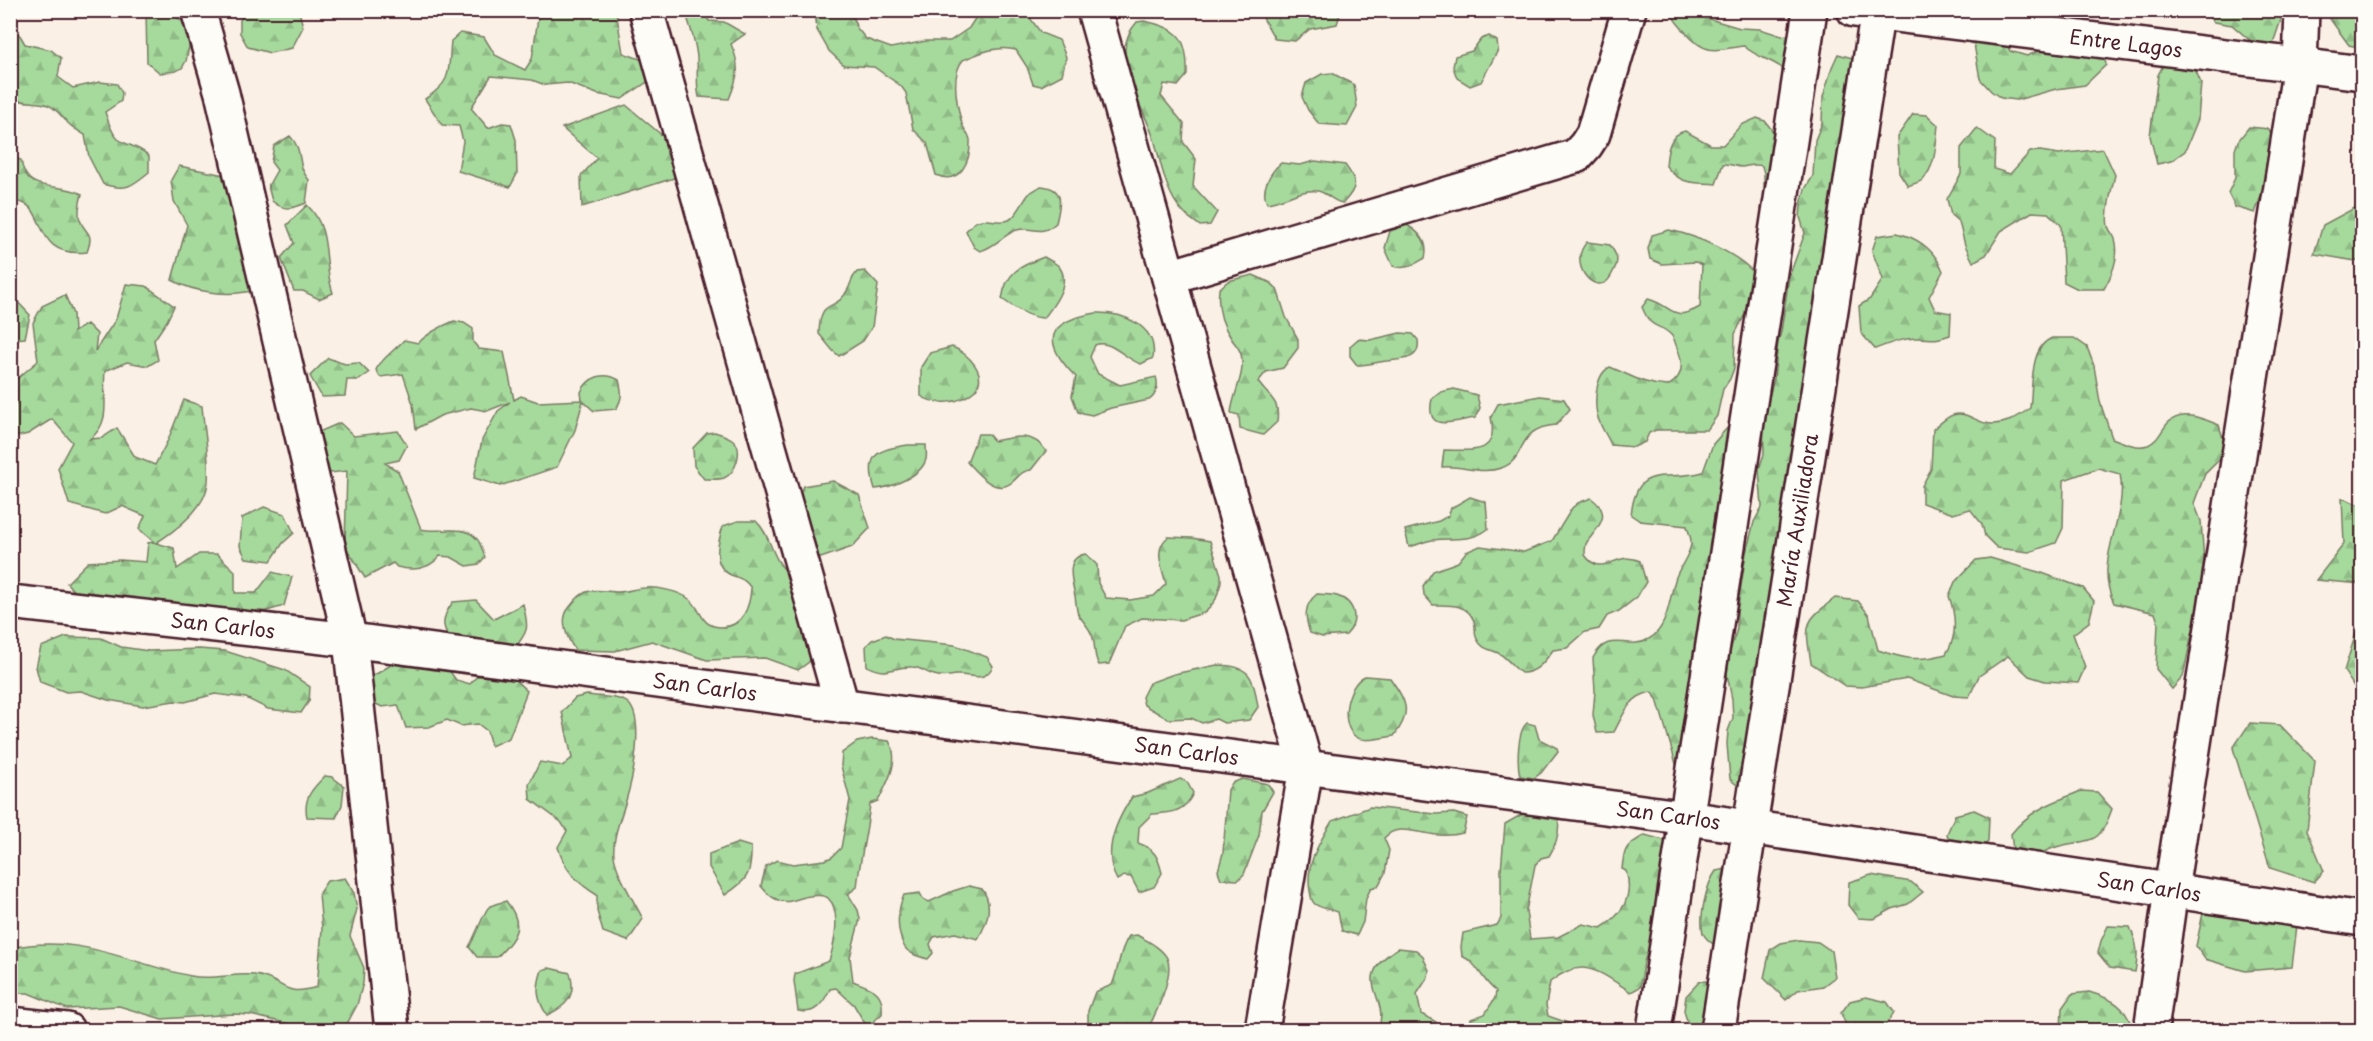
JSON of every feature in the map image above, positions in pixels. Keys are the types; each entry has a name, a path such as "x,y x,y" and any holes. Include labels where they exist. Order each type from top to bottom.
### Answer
{"street":[{"path":"198,10 222,93 350,640 392,1030"},
{"path":"646,10 842,706"},
{"path":"1094,10 1306,767 1262,1030"},
{"path":"1169,276 1576,156 1593,134 1629,10"},
{"path":"1654,1030 1810,10"},
{"path":"2151,1030 2300,65 2302,10"},
{"name":"Entre Lagos","path":"1870,11 2362,73"},
{"name":"María Auxiliadora","path":"1718,1030 1750,828 1870,11"},
{"name":"San Carlos","path":"10,602 350,640 1688,818 2362,919"},
{"path":"10,1024 67,1030"}],"green space":[{"path":"1671,10 1696,11 1706,18 1740,28 1760,29 1782,36 1797,33 1784,84 1782,68 1744,46 1713,50 1701,46 1687,34 1674,18"},
{"path":"146,11 168,11 186,24 191,38 186,61 182,68 160,73 147,62"},
{"path":"246,11 299,11 303,27 292,48 270,53 248,47 240,33 240,20"},
{"path":"539,11 616,11 623,53 640,59 656,76 622,99 597,94 568,83 545,85 532,80 491,76 471,108 488,128 502,123 511,124 516,140 517,174 510,187 458,171 463,141 459,126 442,125 425,99 445,81 449,68 451,41 460,33 484,37 495,55 525,70 532,59"},
{"path":"685,11 703,11 709,21 724,22 745,34 731,44 737,72 729,99 699,97 696,52"},
{"path":"815,11 846,11 854,19 856,27 866,39 891,48 926,41 950,41 969,28 980,11 1039,11 1030,18 1041,33 1059,40 1066,57 1062,75 1041,86 1033,84 1027,67 1016,50 995,49 963,60 957,74 956,91 958,109 962,124 969,136 970,148 966,163 958,174 944,178 936,175 927,143 913,129 906,93 901,86 874,67 844,65 829,51 817,30"},
{"path":"1261,11 1341,11 1337,24 1310,29 1295,41 1275,39"},
{"path":"2202,11 2284,11 2272,46 2260,49 2232,25 2214,22"},
{"path":"2330,11 2362,11 2362,48 2349,45 2330,19"},
{"path":"11,20 25,44 51,50 61,58 58,77 73,88 100,82 117,84 122,93 121,101 105,112 113,133 118,139 149,156 149,172 128,186 117,187 103,184 89,157 85,135 51,107 11,97"},
{"path":"1144,21 1166,27 1174,32 1186,52 1187,75 1178,86 1164,84 1161,96 1184,124 1183,142 1196,159 1193,186 1217,212 1210,225 1200,226 1182,211 1171,195 1154,139 1131,84 1125,61 1126,43 1137,22"},
{"path":"1997,24 2010,51 2027,56 2067,39 2103,51 2106,65 2085,85 2056,89 2017,100 2001,98 1980,79 1974,44 1956,39"},
{"path":"1489,36 1497,41 1498,50 1481,82 1470,86 1457,78 1453,67 1455,56 1472,51 1481,39"},
{"path":"1838,54 1863,61 1844,339 1838,353 1752,789 1738,786 1730,779 1727,744 1728,731 1733,718 1727,674 1728,657 1737,629 1737,613 1746,553 1754,522 1762,507 1759,469 1764,454 1763,419 1774,379 1789,277 1805,233 1800,217 1801,205 1805,189 1813,176 1815,140 1822,123 1823,97"},
{"path":"2190,57 2201,83 2198,119 2185,151 2171,161 2157,164 2150,136 2158,75 2166,60"},
{"path":"1332,73 1354,85 1357,107 1347,126 1319,124 1308,110 1302,97 1306,83 1322,74"},
{"path":"626,105 671,141 680,170 674,178 582,207 581,176 597,158 562,128"},
{"path":"1913,114 1927,115 1938,125 1930,169 1921,181 1908,186 1899,172 1897,137"},
{"path":"1757,118 1765,121 1775,134 1764,201 1762,166 1742,167 1723,164 1716,184 1683,180 1666,166 1670,144 1680,133 1685,131 1711,145 1723,145 1741,125"},
{"path":"2249,127 2269,129 2276,149 2255,213 2235,207 2228,193 2235,178 2235,150 2238,141"},
{"path":"1977,128 1995,141 1994,169 2010,174 2030,152 2059,154 2103,149 2115,175 2107,221 2115,239 2117,252 2104,289 2078,289 2064,282 2061,225 2048,213 2032,212 2001,231 1986,255 1973,262 1965,245 1959,222 1951,215 1947,199 1961,174 1961,148"},
{"path":"290,136 295,142 302,169 309,180 306,203 288,208 272,201 268,186 277,170 271,162 274,146"},
{"path":"11,157 21,160 29,179 36,183 82,194 79,214 82,225 90,236 87,252 68,252 55,247 47,238 32,209 24,203 11,202"},
{"path":"1315,161 1345,165 1349,171 1354,180 1354,188 1343,203 1322,192 1311,191 1267,203 1265,187 1273,171 1281,163 1300,165"},
{"path":"179,166 229,176 255,290 213,293 191,288 172,280 187,225 174,201 171,180"},
{"path":"1041,186 1049,187 1058,194 1060,204 1056,223 1045,230 1023,229 1013,232 980,251 974,247 966,231 972,225 982,220 1009,220 1029,194"},
{"path":"2362,204 2362,262 2314,254 2323,225"},
{"path":"307,205 315,215 324,236 333,293 319,299 303,291 294,291 281,258 294,243 287,225"},
{"path":"1407,225 1422,238 1426,247 1425,258 1406,267 1393,266 1385,248 1390,231"},
{"path":"1669,230 1692,236 1717,247 1741,261 1757,277 1751,302 1735,334 1734,368 1723,389 1717,416 1707,430 1656,430 1649,433 1645,442 1634,447 1611,445 1596,409 1596,392 1605,371 1610,367 1645,382 1667,386 1680,373 1680,356 1673,337 1653,324 1642,307 1648,299 1678,313 1691,312 1700,307 1702,265 1696,262 1662,264 1650,259 1648,249 1652,235"},
{"path":"1897,233 1925,246 1940,264 1943,271 1929,297 1935,310 1951,313 1950,335 1937,339 1906,339 1875,349 1861,333 1859,306 1870,299 1883,279 1872,251 1877,236"},
{"path":"1587,242 1610,245 1615,254 1616,266 1606,282 1594,283 1584,273 1580,258"},
{"path":"1044,257 1059,266 1063,274 1063,281 1060,294 1052,307 1044,318 1038,318 1016,309 1002,299 1007,282 1016,271"},
{"path":"865,271 878,285 872,327 863,341 839,356 819,334 822,314 825,309 843,297 857,272"},
{"path":"1253,275 1271,283 1277,289 1286,317 1298,339 1298,348 1283,368 1266,372 1258,382 1273,400 1278,414 1277,422 1263,435 1240,429 1239,415 1231,413 1241,376 1242,361 1240,352 1222,321 1219,308 1219,289 1228,281"},
{"path":"126,284 146,286 174,306 154,340 158,360 148,366 127,362 105,371 104,416 102,424 90,439 102,438 117,428 135,457 155,465 184,400 202,406 208,463 206,491 189,517 156,543 174,548 177,569 199,554 217,554 235,571 235,593 256,593 272,572 292,577 284,606 267,611 229,612 213,607 180,611 83,603 67,583 88,562 120,560 146,562 148,543 154,542 139,529 145,516 122,506 105,514 69,504 58,468 72,442 52,419 28,434 11,438 10,412 16,403 11,396 11,384 38,361 33,323 42,306 65,295 73,314 74,332 87,324 97,334 95,351 116,319"},
{"path":"11,298 14,298 30,315 25,338 11,339"},
{"path":"1096,313 1117,315 1136,323 1150,337 1153,347 1153,358 1141,364 1106,344 1095,345 1090,357 1098,374 1120,385 1156,377 1157,383 1155,393 1149,400 1111,408 1092,415 1078,412 1072,396 1076,377 1057,353 1054,335 1067,321"},
{"path":"454,321 464,323 473,329 473,342 479,349 504,352 514,400 521,396 538,402 582,400 581,392 592,379 608,376 619,380 620,402 616,409 594,411 583,401 575,430 557,467 500,486 474,478 482,440 498,411 510,402 487,411 471,408 442,415 416,429 413,404 403,374 380,377 376,370 404,340 418,343 435,330"},
{"path":"1400,333 1413,334 1418,340 1416,352 1409,358 1357,365 1350,356 1350,346 1358,339 1370,340"},
{"path":"2052,338 2074,338 2087,347 2094,366 2100,402 2112,438 2134,446 2148,445 2173,419 2186,416 2193,416 2219,425 2227,452 2205,474 2194,503 2201,521 2204,560 2201,591 2183,677 2172,689 2156,669 2158,622 2155,613 2114,603 2108,587 2109,555 2120,507 2120,474 2098,468 2064,480 2063,528 2056,543 2029,552 1997,548 1985,536 1982,524 1970,509 1953,514 1922,503 1922,486 1931,469 1933,429 1945,419 1957,414 1985,423 1998,424 2015,418 2030,408 2033,368 2039,350"},
{"path":"952,347 964,354 975,365 978,371 978,385 974,391 955,401 933,401 921,396 921,367 930,353"},
{"path":"328,358 345,364 359,363 369,373 359,380 347,380 345,396 322,397 310,376"},
{"path":"1454,389 1477,395 1480,408 1475,418 1450,423 1437,421 1432,417 1432,399 1441,392"},
{"path":"1540,396 1564,399 1570,409 1556,425 1543,427 1533,432 1509,464 1486,471 1442,467 1444,450 1474,450 1487,445 1491,439 1491,417 1498,404"},
{"path":"340,423 354,436 398,431 407,445 399,460 385,463 398,471 421,529 458,530 472,534 485,557 479,564 467,566 451,557 440,556 431,564 415,569 397,567 393,563 365,578 345,546 347,471 330,473 325,465 324,450 315,442 321,431"},
{"path":"1728,427 1734,428 1681,771 1676,764 1657,699 1651,692 1643,694 1632,702 1614,732 1597,733 1593,715 1595,691 1593,658 1606,644 1641,642 1656,634 1664,620 1676,577 1690,548 1691,540 1687,526 1640,521 1631,515 1634,498 1640,487 1647,480 1655,477 1703,472 1713,444"},
{"path":"715,432 733,440 738,449 737,460 732,471 724,478 704,479 694,466 693,448 707,433"},
{"path":"978,434 988,434 994,441 1016,437 1029,438 1035,440 1046,451 1031,470 1022,473 1011,483 1005,486 993,485 967,462"},
{"path":"908,445 926,445 923,465 905,480 875,489 872,461 881,452"},
{"path":"833,481 859,495 870,528 852,547 821,558 809,553 793,512 803,486"},
{"path":"1470,497 1486,502 1488,529 1468,538 1432,540 1409,547 1405,530 1439,521 1448,516 1451,508"},
{"path":"1591,498 1598,504 1603,515 1586,543 1585,555 1591,562 1598,565 1632,558 1640,561 1646,582 1637,597 1619,611 1607,616 1599,629 1585,632 1567,648 1553,650 1536,669 1521,673 1503,656 1479,643 1474,621 1467,611 1457,606 1433,605 1424,595 1423,586 1433,571 1458,562 1466,552 1480,546 1524,552 1552,541 1572,508"},
{"path":"2342,498 2362,506 2362,584 2316,580 2344,544"},
{"path":"264,507 285,514 294,533 283,543 271,561 246,558 240,546 242,518"},
{"path":"738,521 756,521 779,562 790,574 812,653 809,662 798,670 765,658 707,660 652,641 615,651 575,650 564,623 566,613 576,600 590,591 622,592 650,588 668,590 689,599 709,624 722,627 735,623 747,608 751,588 745,581 725,571 718,560 718,553 723,526"},
{"path":"1168,537 1210,541 1221,575 1216,599 1206,612 1181,620 1142,618 1125,626 1109,664 1099,665 1092,635 1077,612 1071,576 1072,564 1079,556 1086,554 1097,565 1098,583 1106,598 1130,600 1154,596 1166,584 1160,553 1163,542"},
{"path":"1990,558 2083,588 2094,601 2089,622 2073,634 2085,667 2078,683 2045,681 2029,676 2008,656 1979,676 1969,697 1953,696 1907,679 1862,687 1845,686 1811,663 1809,625 1817,613 1835,598 1858,601 1869,615 1878,650 1912,658 1946,654 1954,633 1954,618 1949,596 1955,582 1976,560"},
{"path":"1317,594 1337,596 1352,608 1353,624 1346,635 1322,637 1310,633 1306,612 1312,598"},
{"path":"476,600 494,619 523,604 526,629 513,650 458,650 444,627 445,616 453,602"},
{"path":"2362,624 2362,699 2344,671 2358,627"},
{"path":"886,635 894,639 955,645 987,657 993,666 986,675 977,677 940,676 915,667 880,671 867,666 866,646 872,640"},
{"path":"66,637 101,638 121,647 149,651 199,649 225,651 285,670 310,687 309,701 301,713 268,709 246,698 215,694 185,702 174,701 143,706 108,700 81,691 66,692 40,682 36,667 41,647"},
{"path":"417,658 449,670 456,680 470,684 479,674 501,667 527,691 509,738 491,746 487,731 478,724 461,726 447,720 429,727 406,728 398,705 382,707 366,699 363,679 394,663"},
{"path":"1217,665 1244,670 1252,681 1258,707 1249,720 1224,723 1216,719 1202,723 1191,718 1168,719 1144,705 1142,697 1149,683 1174,674"},
{"path":"1365,676 1390,678 1400,693 1405,713 1404,720 1394,736 1364,740 1356,737 1350,731 1346,714 1349,695 1353,687"},
{"path":"587,695 614,698 628,703 636,721 634,762 614,849 614,856 626,888 643,919 628,941 603,932 597,911 597,895 572,875 558,847 567,831 561,822 530,799 529,784 540,762 563,766 572,758 562,712 575,698"},
{"path":"1527,723 1535,725 1539,739 1557,748 1558,751 1541,773 1534,778 1520,776 1519,771 1521,733"},
{"path":"2250,723 2280,725 2315,761 2307,830 2324,871 2314,882 2270,868 2233,748"},
{"path":"872,739 889,741 894,756 891,772 878,801 870,804 857,887 848,894 858,910 860,919 850,957 853,981 875,991 881,999 882,1006 882,1014 867,1027 854,1005 836,988 830,989 821,1004 814,1010 798,1011 795,974 829,961 831,955 836,920 835,911 828,898 814,895 782,901 771,896 761,886 766,866 777,860 793,864 825,860 841,848 850,800 841,766 842,753 857,742"},
{"path":"325,776 332,777 344,786 342,805 336,818 307,817 306,804 310,794"},
{"path":"1180,779 1187,782 1193,793 1186,805 1176,811 1152,814 1139,827 1138,843 1155,854 1162,873 1154,887 1139,892 1131,877 1124,876 1117,880 1113,870 1111,848 1116,827 1132,797 1148,793"},
{"path":"1242,779 1268,784 1273,792 1262,811 1259,835 1244,874 1238,880 1221,879 1218,871 1223,853 1228,790 1232,783"},
{"path":"2081,791 2097,792 2112,809 2100,834 2090,840 2053,848 2019,863 2013,850 2011,834 2034,813 2051,803"},
{"path":"1370,807 1436,814 1454,813 1467,817 1463,833 1439,835 1398,830 1384,838 1389,850 1385,873 1378,886 1371,888 1366,898 1363,922 1357,935 1342,931 1338,912 1314,903 1309,881 1314,854 1332,821"},
{"path":"1974,810 1989,817 1988,842 1974,855 1952,850 1947,834 1955,815"},
{"path":"1526,812 1549,812 1558,818 1557,838 1551,852 1549,856 1541,858 1535,865 1526,911 1530,939 1558,937 1583,924 1601,928 1615,917 1627,897 1628,880 1626,871 1622,869 1625,851 1645,835 1667,841 1655,944 1645,958 1640,987 1631,992 1591,969 1572,969 1550,982 1546,1005 1548,1016 1580,1030 1468,1030 1471,1019 1485,1014 1495,998 1496,991 1472,963 1462,956 1463,933 1497,925 1501,918 1501,871 1505,824"},
{"path":"738,843 751,847 749,870 743,881 725,895 709,867 709,854"},
{"path":"1734,868 1721,943 1713,944 1703,933 1702,926 1706,893 1716,871"},
{"path":"1871,875 1911,882 1923,892 1908,904 1892,909 1874,919 1858,918 1848,905 1849,882"},
{"path":"345,878 354,893 357,909 350,936 364,968 363,983 357,1005 348,1022 337,1030 303,1030 290,1024 250,1015 162,1019 119,1006 67,1009 28,993 11,993 11,948 36,944 81,947 191,976 252,975 269,979 291,990 317,987 322,929 319,893 327,881"},
{"path":"969,886 982,889 988,901 988,914 978,939 955,933 934,937 930,944 933,953 928,959 908,951 901,940 898,920 904,895 920,893 923,899 929,902"},
{"path":"506,901 512,909 517,924 514,937 497,957 477,957 469,947 486,910"},
{"path":"2231,904 2297,925 2292,967 2245,971 2205,959 2196,946 2203,913"},
{"path":"2108,926 2130,927 2137,949 2135,972 2110,968 2098,953"},
{"path":"1137,935 1161,951 1169,965 1163,995 1147,1030 1088,1030 1088,1011 1095,992 1112,985 1126,941 1129,936"},
{"path":"1799,940 1818,942 1831,951 1835,977 1823,986 1798,990 1786,1000 1764,978 1770,950 1781,943"},
{"path":"1398,948 1416,950 1422,955 1429,970 1428,977 1417,994 1421,1014 1436,1022 1435,1030 1378,1030 1381,1018 1374,988 1375,970 1383,959"},
{"path":"549,968 570,973 572,988 568,1000 560,1008 547,1015 539,998 538,988 542,970"},
{"path":"1700,981 1720,982 1720,1030 1690,1030 1684,1011 1686,996"},
{"path":"2089,992 2112,1001 2122,1009 2133,1030 2061,1030 2062,1008 2072,994"},
{"path":"1866,997 1887,1002 1894,1012 1890,1020 1876,1030 1848,1030 1841,1013 1850,1001"}]}
